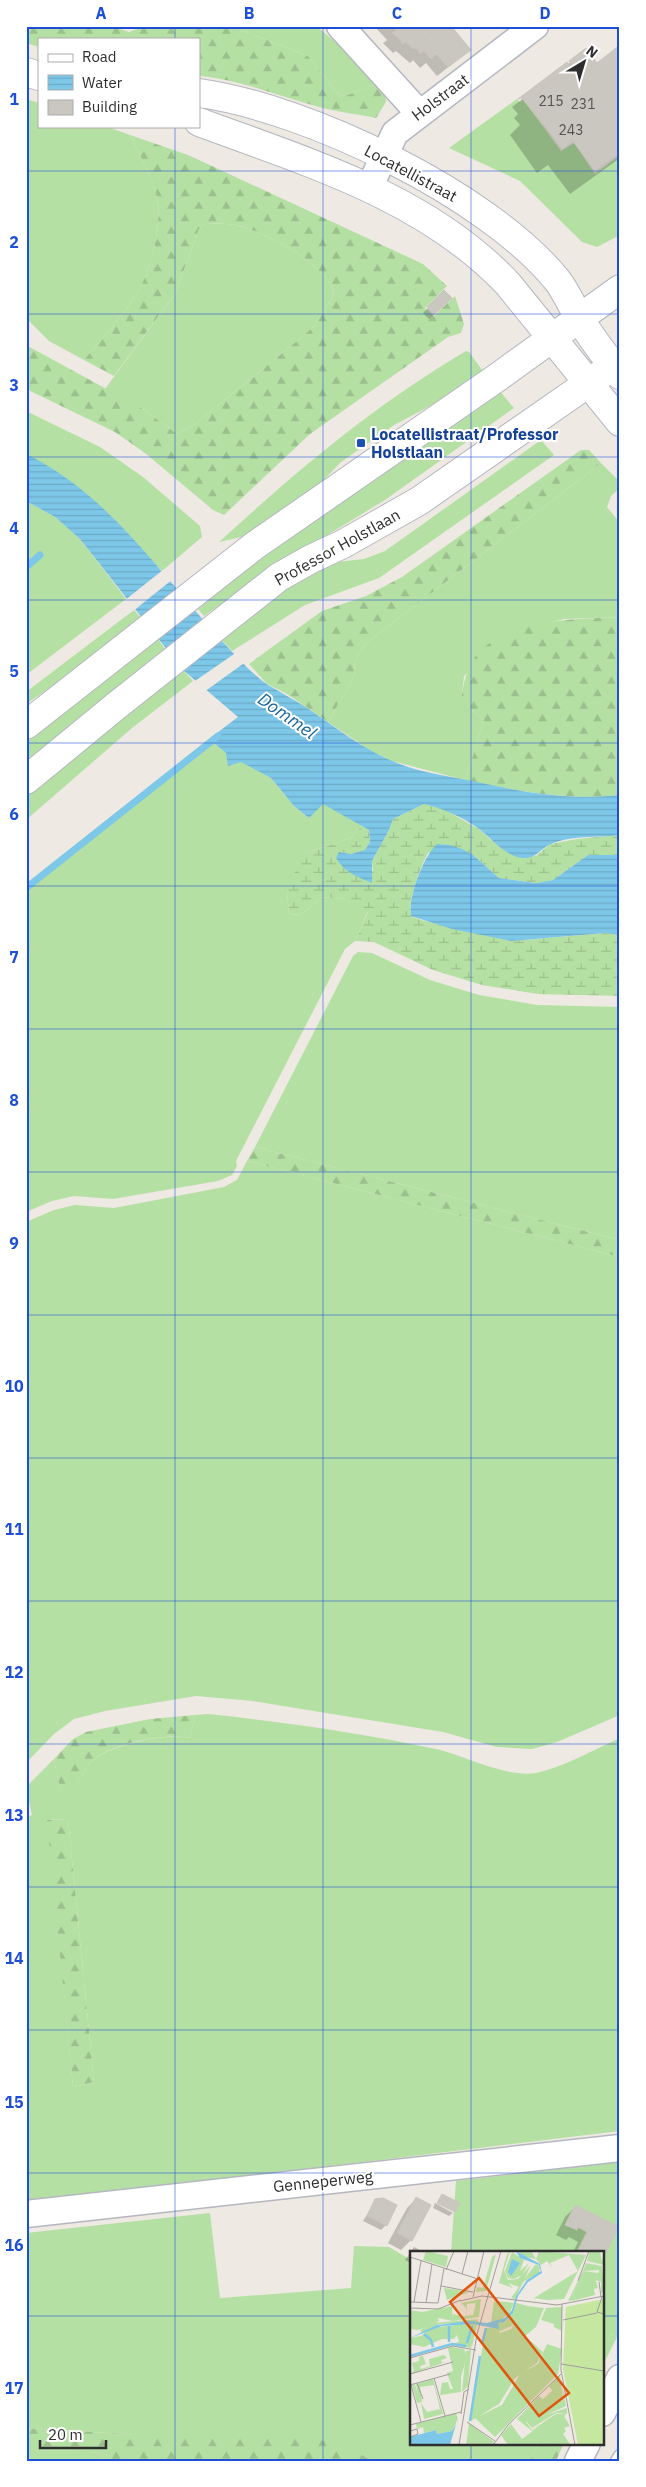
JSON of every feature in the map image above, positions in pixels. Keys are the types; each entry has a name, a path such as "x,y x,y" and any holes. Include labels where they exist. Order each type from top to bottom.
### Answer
{"main road":[{"path":"26,72 38,76"},
{"name":"Locatellistraat","path":"200,93 250,103 313,126 383,156 474,206 508,230 557,280 580,318 617,367"},
{"name":"Locatellistraat","path":"200,122 347,177 407,206 453,234 488,263 516,292 620,422"},
{"path":"26,724 254,546 552,339 620,289"},
{"name":"Professor Holstlaan","path":"26,780 279,577 343,544 419,501 587,382 617,367"}],"street":[{"path":"340,26 419,113"},
{"name":"Holstraat","path":"369,188 395,133 535,26"},
{"name":"Genneperweg","path":"26,2214 620,2148"},
{"path":"604,2409 620,2378"},
{"path":"578,2461 586,2444"}],"lane":[{"path":"617,2461 620,2456"}],"green space":[{"path":"26,26 111,26 129,32 146,26 231,26 308,56 337,93 345,96 377,84 385,93 386,102 376,118 326,109 230,81 200,76 200,38 38,38 38,47 26,43"},
{"path":"231,26 316,26 350,54 377,84 345,96 337,93 308,56"},
{"path":"26,99 38,103 38,128 111,128 130,135 149,174 155,190 159,212 147,274 120,318 84,360 49,341 26,318"},
{"path":"517,99 520,102 523,99 561,151 574,143 595,174 620,155 620,235 597,247 582,242 520,181 449,148"},
{"path":"130,135 188,155 423,264 447,286 425,308 434,316 455,296 464,324 461,333 448,337 310,434 224,515 213,510 145,453 115,432 26,389 26,345 143,409 177,434 195,424 302,337 315,325 334,295 329,283 321,272 280,243 240,226 205,223 199,229 175,294 114,376 84,360 120,318 139,289 147,274 156,237 159,212 155,190"},
{"path":"205,223 240,226 280,243 321,272 329,283 334,295 315,325 302,337 195,424 177,434 143,409 105,389 175,294 199,229"},
{"path":"466,351 469,352 485,374 466,387 394,425 341,462 307,497 255,534 219,542 278,489 337,440 399,394"},
{"path":"498,389 514,408 385,500 271,569 204,616 198,609 256,559"},
{"path":"26,411 100,447 143,477 200,526 202,537 162,571 97,503 26,454"},
{"path":"541,440 554,455 379,578 305,605 232,651 221,639 303,574 337,562 364,559 385,551"},
{"path":"581,450 589,450 601,463 365,644 355,660 354,677 328,722 287,694 267,684 249,664 322,611 366,596 402,577"},
{"path":"601,463 620,482 620,488 611,496 607,507 620,523 620,617 564,619 509,633 464,676 462,694 472,710 484,721 465,780 392,761 371,751 328,722 354,677 355,660 365,644"},
{"path":"26,501 55,517 80,539 126,599 26,675"},
{"path":"134,610 140,617 67,676 26,704 26,692"},
{"path":"620,617 620,795 600,797 561,796 465,780 484,721 472,710 462,695 468,671 477,654 494,640 528,626 566,620"},
{"path":"158,639 165,649 26,765 26,742"},
{"path":"183,670 193,681 132,728 26,820 26,795"},
{"path":"209,739 226,753 271,778 294,806 309,818 322,803 362,825 351,838 308,852 287,891 289,915 302,914 322,897 343,899 368,911 355,941 345,949 236,1161 237,1166 232,1175 218,1181 113,1199 74,1196 52,1201 26,1212 26,887"},
{"path":"424,804 444,809 480,830 491,840 536,856 550,844 577,839 620,835 620,855 588,855 553,880 537,883 499,878 473,855 450,845 428,853 415,884 411,901 411,916 511,941 605,933 620,935 620,996 538,994 482,985 433,970 374,942 355,941 368,912 343,899 322,897 302,914 289,915 287,891 296,869 308,852 351,838 362,825 369,830 370,842 365,851 351,854 340,852 373,871 372,861 393,819"},
{"path":"358,952 372,953 430,980 479,995 537,1005 620,1007 620,1240 255,1147 353,956"},
{"path":"255,1147 620,1240 620,1257 247,1161"},
{"path":"247,1161 620,1257 620,1715 557,1742 532,1749 497,1747 443,1732 253,1701 196,1696 105,1711 74,1719 54,1734 26,1763 26,1222 54,1210 75,1205 114,1208 224,1187 237,1180"},
{"path":"208,1714 265,1721 380,1738 448,1752 499,1769 524,1774 536,1773 557,1767 620,1738 620,2131 26,2203 26,1818 32,1815 26,1787 54,1759 60,1789 67,1795 85,1769 100,1755 124,1745 154,1738 190,1738 195,1715","holes":["68,1819 94,2082 73,2087 48,1820"]},
{"path":"195,1715 190,1738 154,1738 111,1749 92,1761 67,1796 60,1789 54,1759 73,1739 86,1732 150,1719"},
{"path":"68,1819 94,2082 73,2087 47,1820"},
{"path":"620,2162 620,2331 617,2337 604,2332 604,2251 451,2251 456,2181"},
{"path":"210,2213 220,2298 351,2288 354,2246 389,2247 410,2259 410,2444 538,2444 530,2461 374,2461 364,2456 126,2434 26,2428 26,2233"},
{"path":"604,2332 617,2337 604,2363"},
{"path":"26,2428 126,2434 317,2439 343,2446 374,2461 106,2461 101,2454 91,2451 26,2450"},
{"path":"538,2444 564,2444 556,2461 530,2461"},
{"path":"26,2450 91,2451 101,2454 106,2461 26,2461"}],"water":[{"name":"Dommel","path":"26,454 56,471 108,513 155,563 222,641 268,685 308,708 360,744 408,767 505,788 543,794 581,797 620,795 620,835 567,839 547,846 533,856 523,858 506,852 479,829 460,817 424,804 393,819 372,861 372,883 351,874 336,858 339,852 351,854 365,850 370,842 369,830 323,804 309,818 294,806 271,778 241,762 228,766 226,753 209,739 238,717 183,670 80,539 55,517 26,501"},
{"path":"437,844 450,845 473,855 499,878 536,883 553,880 588,855 620,855 620,935 605,933 511,941 452,929 411,916 414,888 422,867"}],"pier":[{"path":"164,569 173,579 132,612 124,601"},
{"path":"237,652 247,661 204,692 192,683"}],"building":[{"path":"393,26 411,26 398,38 392,33 396,30"},
{"path":"411,26 438,26 413,49 406,42 403,44 398,38"},
{"path":"438,26 451,26 471,50 448,67 436,54 431,59 424,51 420,54 416,48 413,49"},
{"path":"620,45 620,153 595,171 573,141 562,149 533,110 545,101 538,92 573,66 569,61 586,48 597,63"},
{"path":"567,62 571,68 538,92 545,101 533,110 543,125 522,98 518,99"},
{"path":"444,290 452,298 434,315 427,307"},
{"path":"442,2194 460,2203 455,2212 437,2203"},
{"path":"416,2197 431,2205 412,2241 397,2233"},
{"path":"383,2198 397,2205 387,2226 367,2216 375,2199"},
{"path":"575,2205 619,2227 604,2256 604,2251 578,2251 587,2232 578,2227 577,2230 565,2225"}],"waterway":[{"path":"26,567 40,555"},
{"path":"26,888 218,736"}],"place":[{"name":"Locatellistraat/Professor Holstlaan","path":"361,443"}]}
